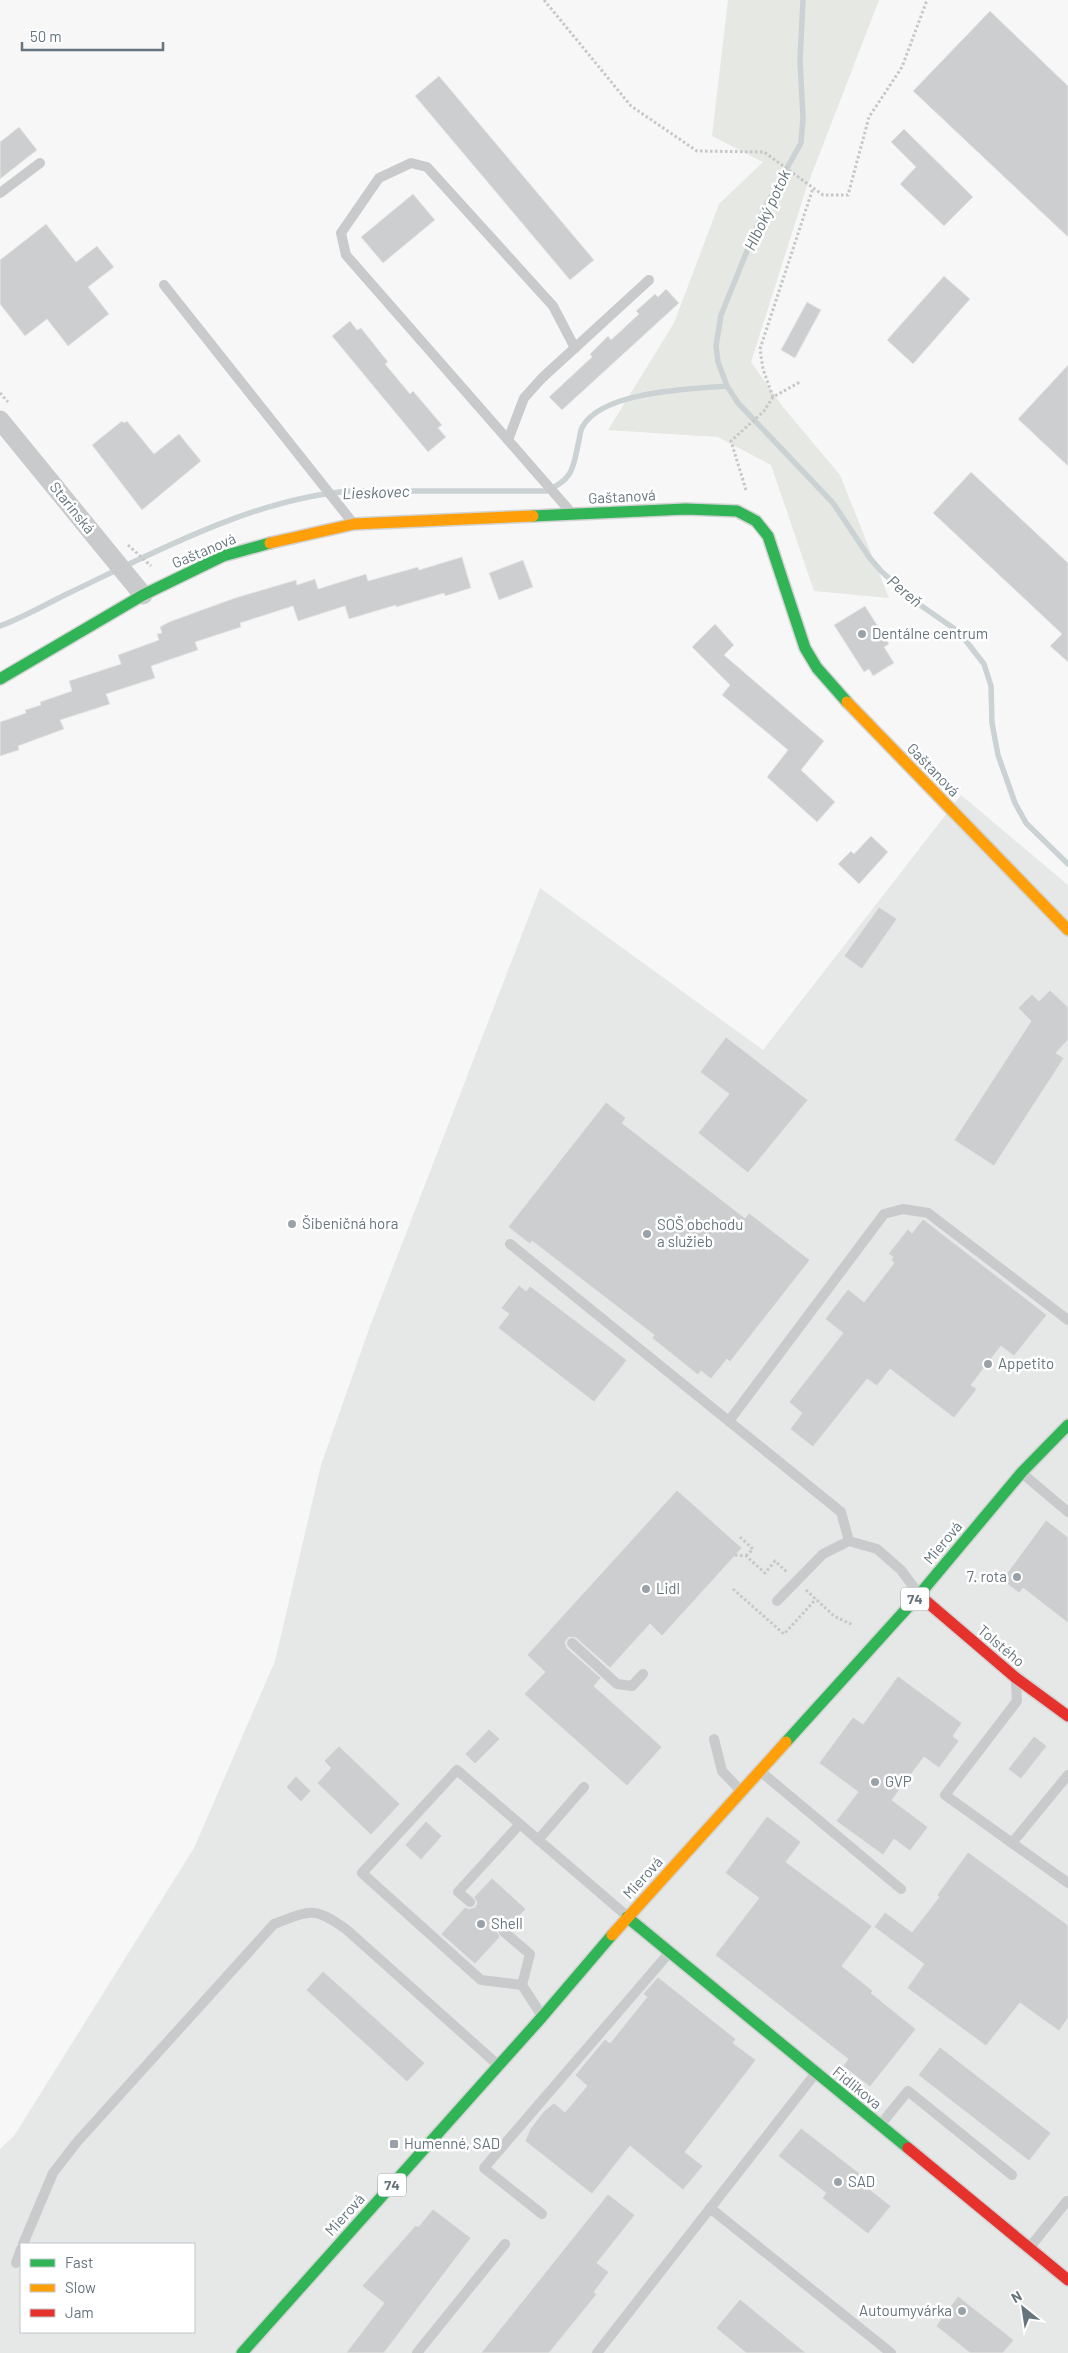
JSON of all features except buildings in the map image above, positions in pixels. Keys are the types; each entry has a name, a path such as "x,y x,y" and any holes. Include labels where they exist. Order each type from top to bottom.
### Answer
{"street":[{"name":"Starinská","path":"0,420 143,595"},
{"name":"Gaštanová","path":"0,679 143,595 223,556 286,538 354,524 686,508 737,511 756,521 768,536 805,648 818,668 857,714 1068,930"},
{"name":"Mierová","path":"242,2353 499,2066 627,1917 919,1595 1022,1472 1068,1425"},
{"name":"Tolstého","path":"919,1595 1016,1678 1068,1716"},
{"name":"Fidlikova","path":"627,1917 1029,2248 1067,2276"}],"lane":[{"path":"0,193 40,163"},
{"path":"573,514 346,256 340,233 380,178 411,163 427,168 553,306 575,348"},
{"path":"508,440 524,398 542,378 649,280"},
{"path":"164,284 354,524"},
{"path":"729,1421 884,1214 903,1209 928,1213 1068,1320"},
{"path":"510,1244 841,1512 849,1541"},
{"path":"1022,1472 1068,1512"},
{"path":"777,1601 822,1554 849,1541 877,1549 900,1570 919,1595"},
{"path":"572,1643 617,1684 632,1686 643,1674"},
{"path":"1016,1678 1017,1701 945,1795 1068,1882"},
{"path":"714,1739 722,1771 742,1792"},
{"path":"522,1985 481,1980 362,1873 457,1770 627,1917"},
{"path":"760,1771 901,1888"},
{"path":"1012,1844 1068,1775"},
{"path":"538,1840 584,1788"},
{"path":"470,1902 458,1892 520,1824"},
{"path":"23,2243 53,2173 78,2142 274,1924 307,1912 326,1914 348,1930 499,2066"},
{"path":"504,1932 530,1954 522,1985 542,2017"},
{"path":"542,2214 484,2168 670,1952"},
{"path":"597,2353 815,2073"},
{"path":"880,2126 908,2091 1012,2175"},
{"path":"1029,2248 1067,2201"},
{"path":"710,2208 891,2353"},
{"path":"417,2353 505,2244"},
{"path":"16,2263 20,2252"}],"path":[{"path":"544,0 631,106 697,151 764,152 823,195 848,195 869,117 902,67 927,0"},
{"path":"773,397 763,369 760,349 813,188"},
{"path":"756,521 731,441 764,411 773,397 800,382"},
{"path":"740,1537 753,1549 746,1556"}],"shaded area":[{"path":"728,0 879,0 806,189 751,362 783,407 840,475 889,598 814,591 771,465 718,437 608,430 674,323 719,204 763,162 712,136"},
{"path":"961,795 1068,885 1068,2353 0,2353 0,2149 14,2136 194,1848 275,1661 321,1465 369,1329 540,888 763,1050"}],"waterway":[{"name":"Pereň","path":"803,0 800,60 803,118 801,143 765,207 721,315 716,346 718,362 727,386 738,403 833,503 869,557 881,571 913,600 959,632 984,664 991,686 992,723 998,755 1015,803 1026,823 1068,864"},
{"name":"Lieskovec","path":"0,626 206,529 279,504 351,491 546,491 562,482 571,471 582,428 593,414 609,405 649,394 727,386"}],"traffic: fast":[{"path":"533,516 686,509 737,511 756,521 768,536 805,648 817,668 847,702"},
{"path":"0,679 143,595 223,556 270,543"},
{"path":"786,1742 919,1595 1022,1472 1068,1425"},
{"path":"627,1917 908,2148"},
{"path":"242,2353 542,2017 612,1935"}],"traffic: slow":[{"path":"270,543 354,524 533,516"},
{"path":"847,702 1068,930"},
{"path":"612,1935 786,1742"}],"traffic: jam":[{"path":"919,1595 1016,1678 1068,1716"},
{"path":"908,2148 1068,2280"}],"place":[{"name":"Dentálne centrum","path":"862,634"},
{"name":"Šibeničná hora","path":"292,1224"},
{"name":"SOŠ obchodu a služieb","path":"647,1234"},
{"name":"Appetito","path":"988,1364"},
{"name":"7. rota","path":"1017,1577"},
{"name":"Lidl","path":"646,1589"},
{"name":"GVP","path":"875,1782"},
{"name":"Shell","path":"481,1924"},
{"name":"Humenné, SAD","path":"394,2144"},
{"name":"SAD","path":"838,2182"},
{"name":"Autoumyvárka","path":"962,2311"}],"water label":[{"name":"Hlboký potok","path":"767,210"}]}
